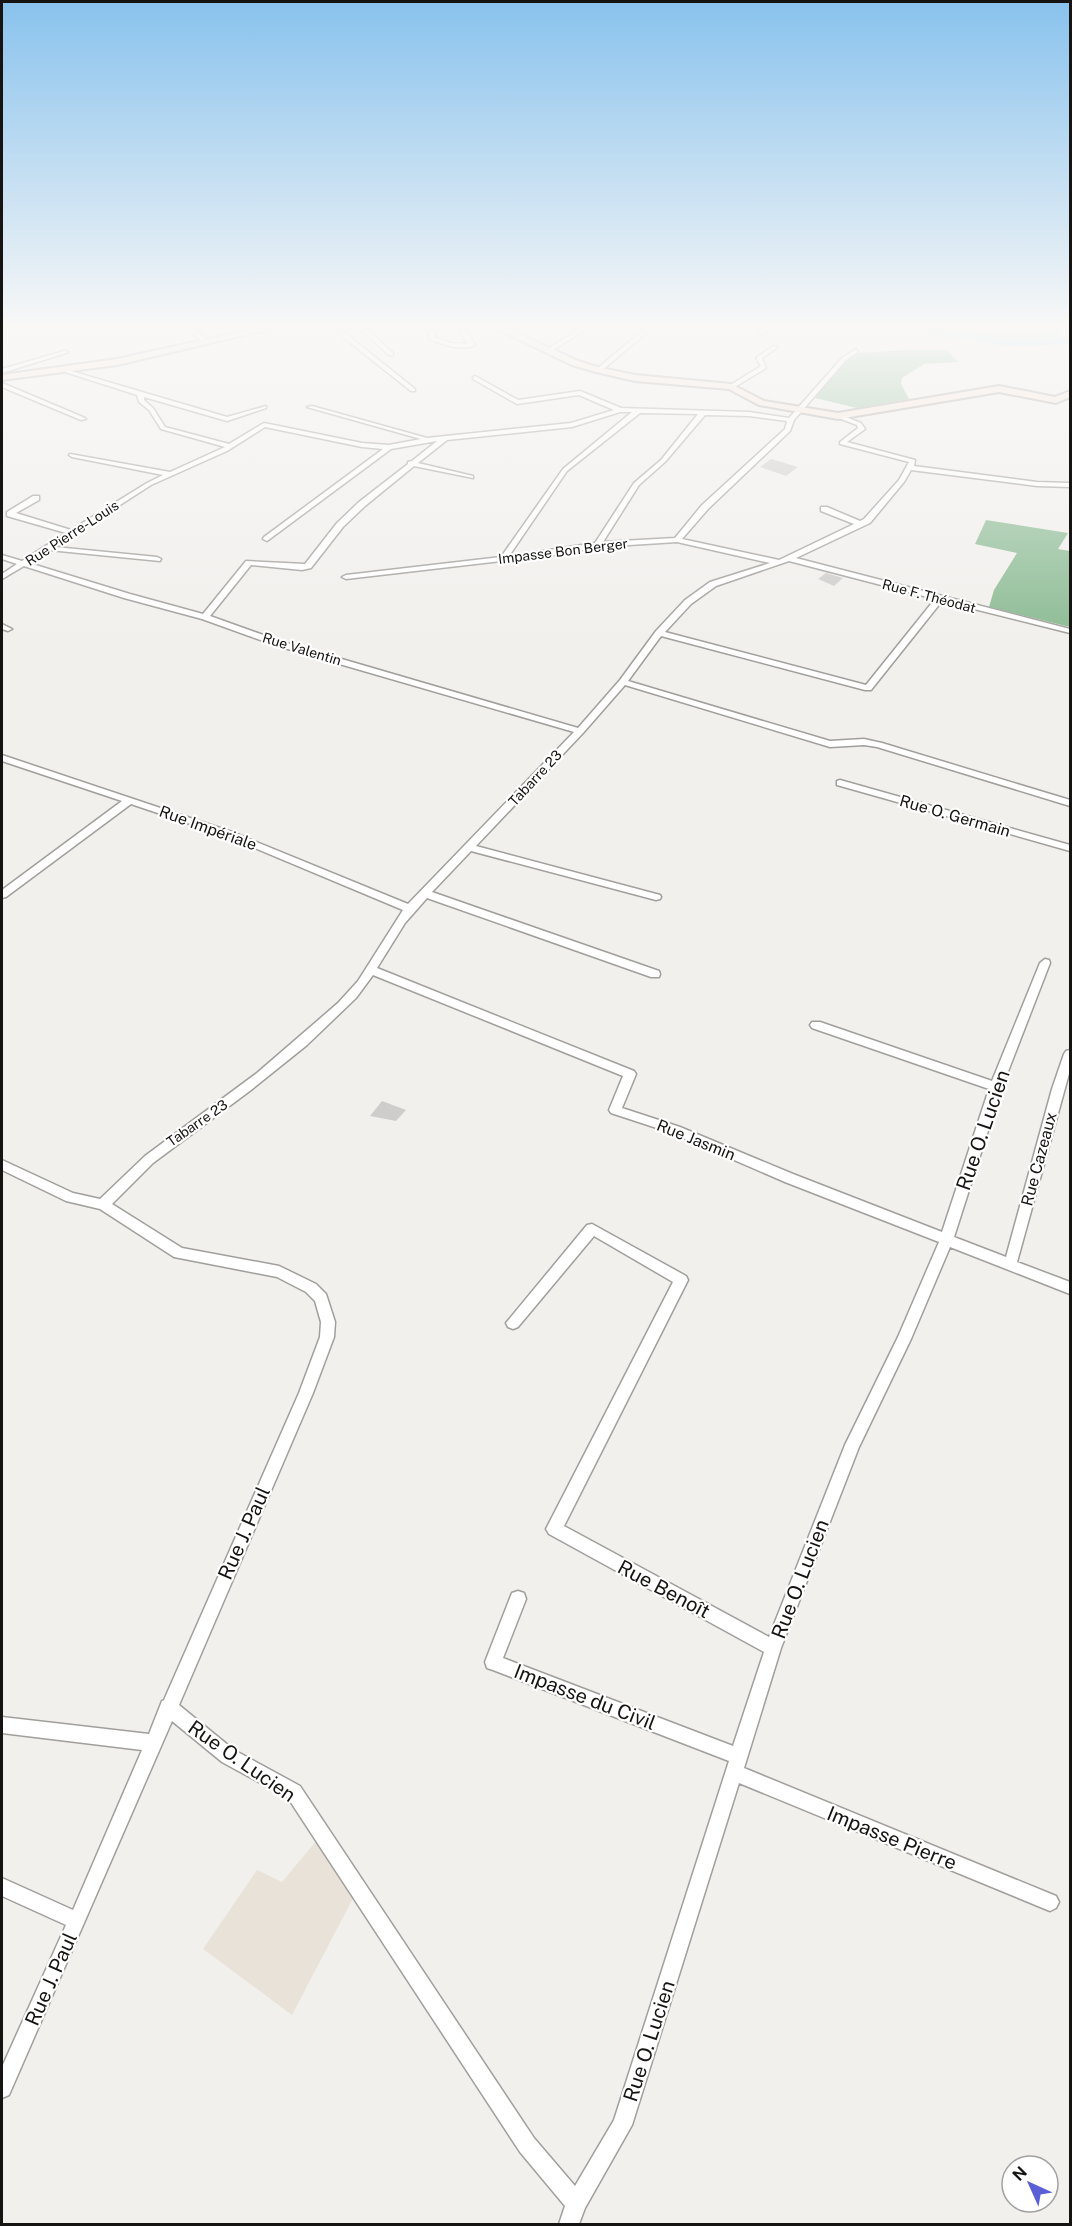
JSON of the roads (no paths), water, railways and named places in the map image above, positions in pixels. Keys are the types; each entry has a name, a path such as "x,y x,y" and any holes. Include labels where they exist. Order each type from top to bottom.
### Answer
{"street":[{"path":"181,433 228,446"},
{"name":"Rue Pierre-Louis","path":"2,577 26,564 70,532 169,474 197,464 250,433"},
{"name":"Rue Pierre-Louis","path":"303,433 362,445 388,447 429,440 504,433"},
{"path":"403,433 429,440"},
{"path":"504,558 565,470 611,433"},
{"path":"598,544 636,484 663,461 686,433"},
{"path":"677,540 705,507 785,433"},
{"path":"857,433 839,442 910,459 913,464 910,468 1025,483 1071,485"},
{"path":"205,617 249,563 302,568 308,566 340,525 410,464 444,439"},
{"path":"267,539 388,447"},
{"path":"72,455 169,474"},
{"path":"410,464 471,477"},
{"name":"Tabarre 23","path":"103,1205 127,1177 156,1152 235,1096 343,1005 372,970 394,928 410,909 580,730 622,682 659,633 688,602 713,585 789,559 860,524 879,510 910,468"},
{"path":"36,498 10,514 70,532"},
{"path":"824,509 860,524"},
{"name":"Impasse Bon Berger","path":"346,577 561,552 598,544 677,540 778,562"},
{"path":"47,548 157,559"},
{"name":"Rue Valentin","path":"2,557 205,617 277,643 580,730"},
{"name":"Rue F. Théodat","path":"789,559 1071,631"},
{"path":"659,633 868,688 940,598"},
{"path":"622,682 830,744 864,742 879,745 1071,803"},
{"name":"Rue Impériale","path":"2,758 229,834 410,909"},
{"name":"Rue O. Germain","path":"840,783 1071,848"},
{"path":"2,895 129,801"},
{"path":"470,848 656,897"},
{"path":"426,894 655,974"},
{"name":"Rue O. Lucien","path":"568,2224 576,2203 622,2126 773,1648 852,1445 904,1339 946,1238 996,1087 1045,963"},
{"name":"Rue Jasmin","path":"372,970 630,1074 615,1110 676,1130 789,1178 1071,1288"},
{"path":"816,1025 996,1087"},
{"name":"Rue Cazeaux","path":"1010,1265 1058,1089 1071,1054"},
{"name":"Rue J. Paul","path":"2,1165 70,1197 103,1205 179,1253 279,1272 297,1279 321,1298 328,1322 327,1337 306,1393 2,2088"},
{"name":"Rue Benoît","path":"513,1323 592,1229 681,1280 554,1529 773,1648"},
{"name":"Impasse du Civil","path":"518,1599 493,1662 737,1765"},
{"name":"Rue O. Lucien","path":"168,1707 228,1756 294,1792 527,2145 576,2203"},
{"path":"2,1725 152,1743"},
{"name":"Impasse Pierre","path":"737,1765 1050,1902"},
{"path":"2,1887 77,1921"}]}
